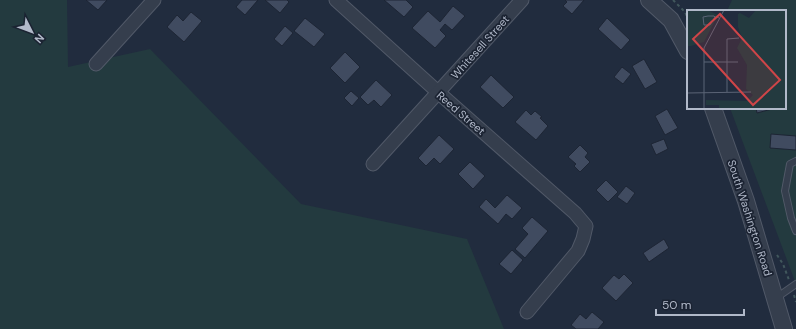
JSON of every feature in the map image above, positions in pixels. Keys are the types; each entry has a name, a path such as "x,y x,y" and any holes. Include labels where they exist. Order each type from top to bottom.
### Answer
{"street":[{"path":"96,64 154,0"},
{"name":"Reed Street","path":"336,0 575,213 586,226 578,251 527,312"},
{"name":"Whitesell Street","path":"373,164 522,0"},
{"path":"649,0 671,20 687,49"},
{"name":"South Washington Road","path":"713,109 746,201 784,329"}],"lane":[{"path":"796,161 790,164 785,191 791,218 796,231"},
{"path":"775,299 796,284"}],"path":[{"path":"673,0 685,12 687,17"}],"green space":[{"path":"0,0 67,0 68,67 150,49 301,204 467,239 504,329 0,329"},
{"path":"732,0 796,0 796,284 730,109 786,109 786,10 727,10"}],"building":[{"path":"86,0 107,0 98,10"},
{"path":"242,0 258,0 245,15 236,7"},
{"path":"265,0 287,0 289,2 280,13"},
{"path":"384,0 406,0 413,7 404,17"},
{"path":"565,0 584,0 572,14 563,6 567,2"},
{"path":"453,6 465,16 452,30 445,24 440,30 446,36 435,48 412,28 428,11 440,22"},
{"path":"191,12 202,21 184,42 167,27 177,15 183,21"},
{"path":"305,18 325,34 314,47 294,31"},
{"path":"607,18 630,40 621,50 598,29"},
{"path":"285,26 293,33 282,46 274,39"},
{"path":"345,52 360,67 345,83 330,68"},
{"path":"644,59 657,82 645,89 632,66"},
{"path":"622,67 631,74 623,84 614,77"},
{"path":"491,75 514,97 503,108 480,87"},
{"path":"376,80 392,95 381,107 374,100 368,105 360,97"},
{"path":"351,91 359,98 352,106 344,98"},
{"path":"667,109 678,128 665,135 655,116"},
{"path":"756,109 772,109 757,113"},
{"path":"526,110 531,115 535,111 542,117 540,118 548,126 536,140 515,122"},
{"path":"771,134 796,136 796,150 770,148"},
{"path":"439,135 454,149 440,164 434,158 426,166 418,158"},
{"path":"664,139 668,149 656,155 651,144"},
{"path":"580,145 588,153 585,157 590,162 580,172 574,166 576,164 568,157"},
{"path":"470,162 485,176 473,189 458,174"},
{"path":"606,180 618,192 608,202 596,190"},
{"path":"626,186 635,193 627,204 617,197"},
{"path":"507,195 522,208 512,219 506,214 498,224 479,207 486,199 495,208"},
{"path":"532,217 548,231 525,258 515,249 528,234 522,228"},
{"path":"664,239 669,248 649,262 643,253"},
{"path":"512,250 523,260 511,274 499,264"},
{"path":"624,274 633,283 616,301 602,288 614,275 619,279"},
{"path":"592,312 604,322 598,329 576,329 571,325 580,314 586,319"}]}
